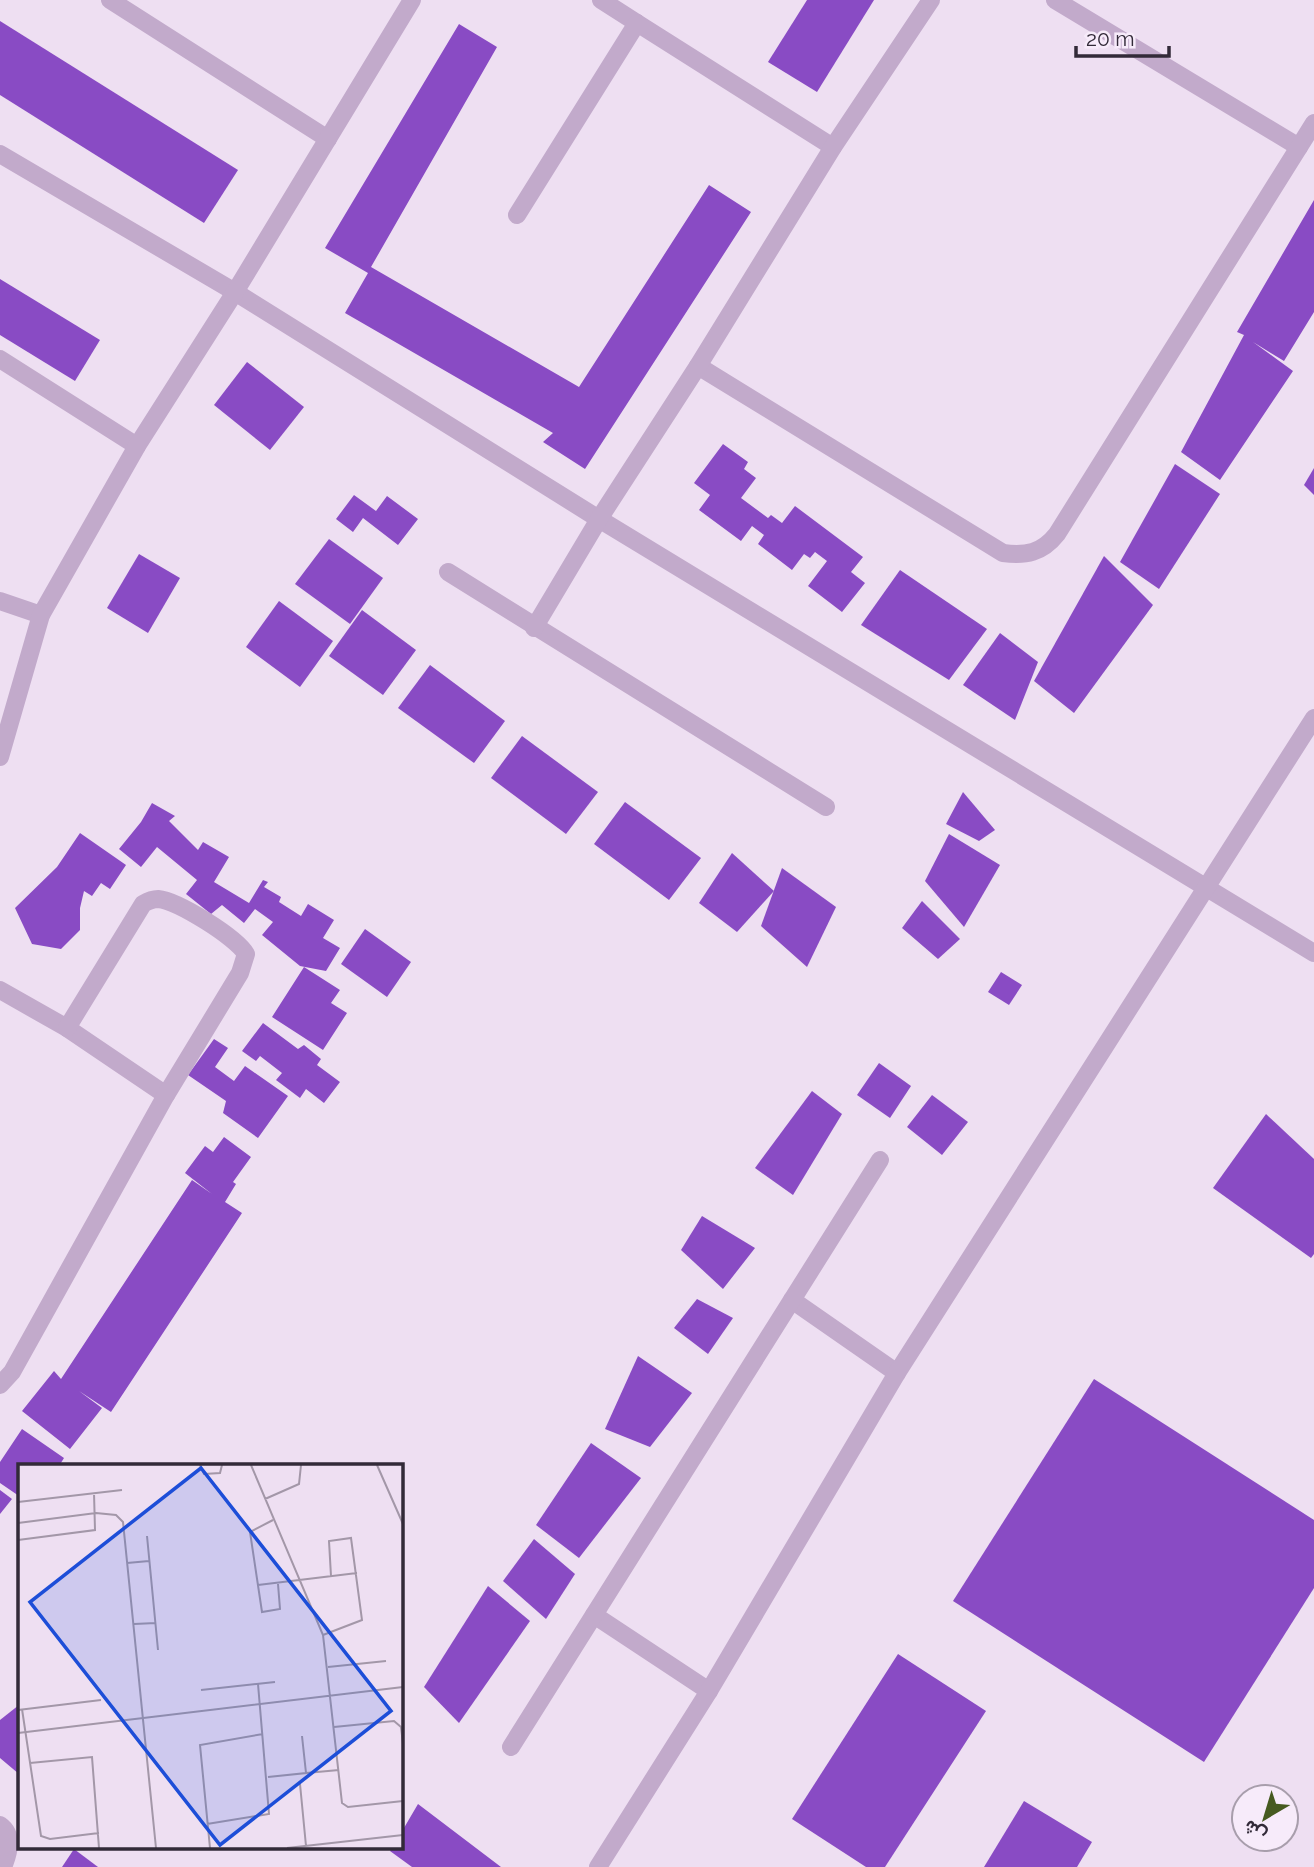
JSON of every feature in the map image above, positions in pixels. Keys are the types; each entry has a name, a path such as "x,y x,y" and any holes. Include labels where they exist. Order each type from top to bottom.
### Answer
{"street":[{"path":"110,0 328,138"},
{"path":"0,757 41,615 137,446 235,292 412,0"},
{"path":"601,0 833,146"},
{"path":"534,628 833,146 931,0"},
{"path":"1055,0 1299,147"},
{"path":"517,215 637,23"},
{"path":"698,366 1003,553 1020,555 1039,551 1057,534 1314,123"},
{"path":"0,154 235,292 600,519 1314,953"},
{"path":"0,359 137,446"},
{"path":"447,572 826,807"},
{"path":"0,601 41,615"},
{"path":"598,1867 709,1690 897,1373 1314,718"},
{"path":"0,1385 12,1372 166,1095 243,965 246,954 234,941 174,904 159,899 151,900 143,904 67,1028"},
{"path":"0,990 67,1028 166,1095"},
{"path":"510,1747 880,1160"},
{"path":"792,1300 897,1373"},
{"path":"593,1615 709,1690"},
{"path":"0,1825 6,1829 9,1839 3,1867"}],"building":[{"path":"807,0 874,0 817,92 768,62"},
{"path":"0,21 238,170 204,223 0,95"},
{"path":"459,24 497,47 371,267 579,387 709,185 751,212 585,469 543,442 553,433 345,313 368,273 325,248"},
{"path":"1314,200 1314,312 1284,361 1253,342 1293,371 1220,480 1181,452 1244,335 1237,332"},
{"path":"0,279 100,340 75,381 0,335"},
{"path":"247,362 304,407 270,450 214,405"},
{"path":"723,444 748,462 744,469 756,478 741,498 768,518 771,515 782,523 795,506 863,557 851,572 865,583 842,612 808,586 827,561 815,552 810,558 804,554 792,570 758,544 764,535 752,526 741,541 699,510 710,495 694,483"},
{"path":"1175,464 1220,494 1159,589 1120,562"},
{"path":"1314,468 1314,495 1304,485"},
{"path":"354,495 376,511 387,496 418,519 398,545 363,518 353,532 336,519"},
{"path":"329,539 383,578 350,624 295,584"},
{"path":"139,554 180,578 148,633 107,608"},
{"path":"1104,556 1153,605 1074,713 1034,681"},
{"path":"900,570 987,629 949,680 861,625"},
{"path":"279,601 333,641 300,687 246,647"},
{"path":"362,610 416,650 383,695 329,656"},
{"path":"1000,633 1038,662 1015,720 963,685"},
{"path":"430,665 505,721 474,763 398,708"},
{"path":"522,736 598,792 566,834 491,778"},
{"path":"963,792 995,830 979,841 946,824"},
{"path":"625,802 701,858 669,900 594,844"},
{"path":"152,803 175,816 169,821 198,850 203,842 229,857 214,882 249,903 263,880 268,882 264,887 281,897 279,902 301,916 308,904 334,920 323,938 340,948 326,971 300,966 262,935 273,922 255,909 244,923 222,905 211,914 186,894 197,880 157,847 141,867 119,849 141,822"},
{"path":"80,833 126,865 110,889 101,883 92,896 84,891 80,908 80,930 61,949 32,944 15,908 57,867"},
{"path":"949,834 1000,865 964,927 925,881"},
{"path":"732,853 774,891 737,932 699,903"},
{"path":"782,868 836,907 807,967 761,926"},
{"path":"922,901 960,939 938,959 902,928"},
{"path":"365,929 411,962 387,997 341,964"},
{"path":"304,967 340,990 331,1003 347,1013 323,1050 272,1017"},
{"path":"1001,972 1022,985 1009,1005 988,992"},
{"path":"263,1023 298,1049 304,1045 321,1059 317,1065 340,1082 324,1103 306,1089 300,1098 276,1080 282,1073 260,1056 256,1061 242,1051"},
{"path":"214,1039 228,1048 215,1067 234,1081 245,1066 288,1096 258,1138 223,1113 226,1101 188,1075"},
{"path":"879,1063 911,1086 890,1118 857,1095"},
{"path":"812,1091 842,1114 793,1195 755,1168"},
{"path":"932,1095 968,1122 942,1155 907,1127"},
{"path":"1266,1114 1314,1159 1314,1254 1311,1258 1213,1188"},
{"path":"224,1137 251,1157 233,1182 236,1184 225,1202 242,1213 111,1412 79,1391 102,1408 70,1449 22,1411 54,1371 61,1379 192,1180 212,1194 185,1173 205,1146 213,1152"},
{"path":"702,1216 755,1248 723,1289 681,1250"},
{"path":"697,1299 733,1318 708,1354 674,1328"},
{"path":"638,1356 692,1393 650,1447 605,1429"},
{"path":"1094,1379 1314,1520 1314,1588 1204,1762 953,1601"},
{"path":"22,1429 64,1458 60,1464 18,1464 18,1495 0,1483 0,1462"},
{"path":"591,1443 641,1478 579,1558 536,1525"},
{"path":"0,1490 12,1499 0,1514"},
{"path":"534,1539 575,1574 546,1619 503,1581"},
{"path":"488,1586 530,1621 459,1723 424,1687"},
{"path":"898,1654 986,1711 885,1867 866,1867 792,1819"},
{"path":"18,1706 18,1773 0,1758 0,1720"},
{"path":"1024,1801 1092,1842 1077,1867 984,1867"},
{"path":"418,1804 501,1867 412,1867 390,1851 402,1850 402,1831"},
{"path":"75,1850 98,1867 62,1867"}]}
